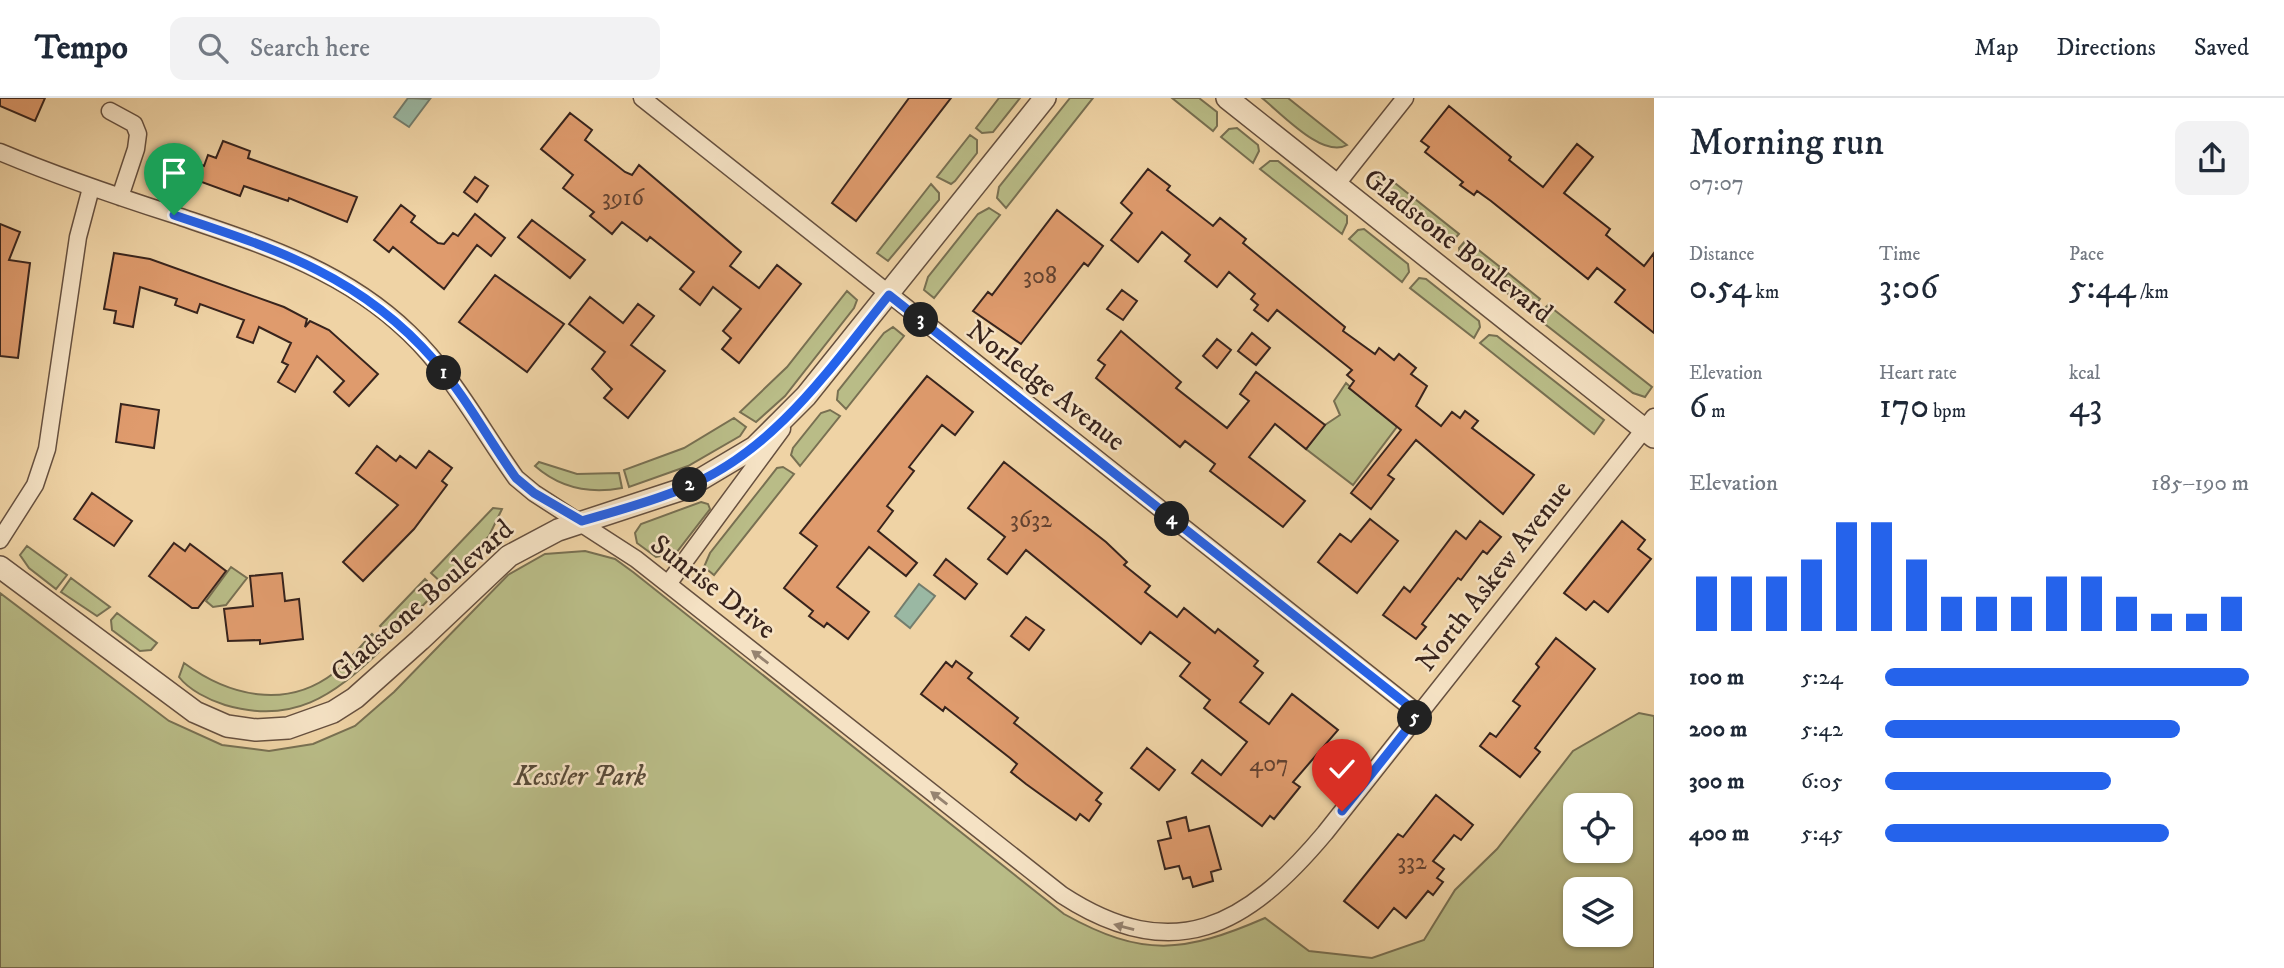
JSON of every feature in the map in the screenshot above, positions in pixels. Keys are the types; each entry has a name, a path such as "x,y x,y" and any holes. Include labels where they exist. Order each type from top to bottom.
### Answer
{"street":[{"name":"Norledge Avenue","path":"642,98 1419,714"},
{"name":"Gladstone Boulevard","path":"0,567 195,712 227,726 256,730 288,728 313,721 355,698 509,556 534,540 582,521 685,488 721,470 755,447 806,396 1045,98"},
{"name":"Gladstone Boulevard","path":"1227,98 1651,428"},
{"path":"1336,185 1405,98"},
{"path":"110,111 134,124 138,134 120,197"},
{"name":"Sunrise Drive","path":"0,152 91,188 300,259 354,288 411,335 436,362 516,478 534,493 582,521 668,584 1081,908 1104,921 1130,930 1154,933 1192,930"},
{"path":"0,540 35,485 47,449 78,237 91,188"},
{"path":"668,584 806,396"},
{"name":"North Askew Avenue","path":"1192,930 1220,923 1246,911 1275,889 1325,833 1651,428"}],"green space":[{"path":"999,98 1020,98 993,132 982,133 976,128"},
{"path":"1070,98 1093,98 1006,208 997,198 999,187"},
{"path":"1172,98 1199,98 1217,112 1217,126 1213,131"},
{"path":"1262,98 1288,98 1347,145 1337,148 1315,140"},
{"path":"1237,128 1258,145 1259,151 1253,163 1221,137 1229,129"},
{"path":"970,135 977,140 977,153 955,181 951,184 937,177"},
{"path":"1270,161 1278,161 1347,216 1342,234 1260,169"},
{"path":"1381,172 1459,234 1451,243 1443,242 1382,194 1376,180"},
{"path":"931,184 939,193 939,200 888,261 877,253"},
{"path":"989,208 1000,215 934,298 924,290 928,277 978,214"},
{"path":"1364,229 1408,264 1409,272 1402,282 1349,239 1358,230"},
{"path":"1466,240 1500,267 1494,275 1486,277 1460,256 1459,248"},
{"path":"1508,273 1540,299 1534,307 1526,308 1502,289 1501,282"},
{"path":"1419,278 1426,279 1479,321 1480,327 1474,338 1410,288"},
{"path":"847,291 857,300 854,308 785,396 756,422 740,412 787,367"},
{"path":"1548,305 1652,387 1645,397 1633,393 1541,321 1541,312"},
{"path":"893,327 904,336 846,409 837,400 838,391 884,333"},
{"path":"1489,335 1497,336 1604,420 1594,434 1480,343"},
{"path":"1346,383 1377,411 1397,421 1396,428 1353,485 1306,449 1325,425 1340,415 1334,401"},
{"path":"830,410 840,416 800,466 791,455 793,448 821,413"},
{"path":"734,418 746,427 740,436 688,466 629,487 624,470 684,448"},
{"path":"539,462 577,474 619,473 622,488 576,488 545,474 535,466"},
{"path":"783,467 794,474 714,575 704,567 710,553 777,468"},
{"path":"701,502 708,504 710,509 676,553 656,557 637,543 635,533 641,524"},
{"path":"493,508 502,509 489,536 443,584 431,573"},
{"path":"27,546 67,575 56,589 29,568 20,555"},
{"name":"Kessler Park","path":"585,551 615,559 1064,914 1117,938 1141,944 1187,944 1236,930 1265,918 1309,951 1372,958 1424,940 1455,890 1497,849 1573,751 1639,713 1654,716 1654,968 0,968 0,593 169,721 222,745 269,751 313,744 355,726 394,692 508,575 545,554"},
{"path":"231,567 247,578 226,605 213,607 206,601"},
{"path":"71,578 110,607 97,616 61,592"},
{"path":"425,579 437,591 398,631 387,632 380,626"},
{"path":"117,613 157,643 151,650 140,651 112,630 111,620"},
{"path":"372,634 381,643 380,651 363,667 328,693 292,709 249,710 225,705 200,694 179,677 184,663 220,684 239,690 277,695 297,692 316,685 334,673"}],"shaded area":[{"path":"408,98 430,99 409,127 394,117"},
{"path":"919,584 935,596 910,628 895,616"}],"building":[{"path":"0,98 45,98 35,121 0,106"},
{"path":"909,98 951,98 856,221 832,203"},
{"path":"1449,106 1543,187 1577,144 1593,157 1564,193 1610,229 1606,235 1644,266 1654,253 1654,333 1615,302 1625,290 1597,268 1588,279 1491,201 1477,191 1474,195 1460,185 1463,182 1425,152 1429,147 1421,141"},
{"path":"570,113 592,130 585,140 625,172 632,175 639,165 741,252 730,266 759,288 777,265 801,284 739,363 722,349 731,338 723,331 741,309 713,287 700,305 680,289 694,272 650,237 647,241 622,222 612,234 590,216 594,212 563,188 573,175 541,149"},
{"path":"223,141 250,151 248,158 357,197 347,222 289,198 288,201 244,186 240,196 166,169 171,154 204,166 208,155 216,158"},
{"path":"1148,169 1170,186 1167,190 1213,226 1220,218 1246,239 1243,243 1345,327 1343,331 1375,354 1379,348 1394,360 1399,354 1416,368 1411,374 1427,386 1416,406 1441,426 1452,412 1460,418 1465,411 1478,421 1472,428 1534,475 1503,514 1416,440 1388,475 1394,479 1371,509 1351,493 1401,430 1349,388 1354,381 1347,375 1352,370 1277,310 1268,321 1254,310 1258,305 1251,299 1255,294 1229,272 1217,287 1185,261 1190,255 1162,232 1138,262 1111,240 1132,213 1121,203"},
{"path":"475,177 488,186 477,202 464,192"},
{"path":"401,205 415,216 411,222 438,243 444,244 453,233 458,236 475,214 505,238 491,256 477,245 444,289 393,247 389,252 374,240"},
{"path":"1057,210 1103,246 1088,266 1084,263 1021,344 973,311 988,292 992,295"},
{"path":"532,220 585,260 570,278 518,237"},
{"path":"0,224 20,232 9,260 30,263 18,358 0,356"},
{"path":"114,253 150,259 284,307 307,319 305,327 310,321 329,330 378,374 349,406 334,392 344,381 317,356 295,392 278,382 288,365 282,362 291,343 259,327 253,343 237,337 244,320 200,304 197,313 175,305 177,299 140,287 133,327 114,323 116,311 104,309"},
{"path":"495,275 564,324 527,372 459,322"},
{"path":"1122,290 1137,301 1123,320 1107,309"},
{"path":"590,297 623,323 638,304 654,316 631,345 665,371 628,418 604,398 612,389 592,369 605,352 569,324"},
{"path":"1121,331 1181,382 1176,388 1227,428 1249,401 1240,394 1256,372 1325,425 1306,449 1275,424 1249,457 1305,501 1283,527 1210,471 1215,464 1185,441 1180,447 1096,378 1105,365 1098,360"},
{"path":"1252,333 1270,348 1256,365 1238,351"},
{"path":"1217,339 1231,350 1217,368 1203,356"},
{"path":"927,376 973,412 955,435 942,425 909,467 914,471 887,506 893,511 878,531 917,563 906,576 869,547 837,587 869,612 848,639 827,623 824,627 809,616 813,611 784,588 817,546 800,533"},
{"path":"121,404 159,410 154,448 116,442"},
{"path":"377,446 396,461 400,456 416,468 429,451 452,468 442,481 447,485 414,529 363,581 343,562 398,505 356,473"},
{"path":"1004,462 1106,542 1127,562 1124,565 1150,586 1145,592 1177,617 1184,608 1215,633 1218,629 1258,661 1254,666 1263,673 1240,702 1269,724 1292,694 1338,730 1293,782 1300,787 1274,819 1270,816 1262,826 1192,773 1202,760 1221,775 1247,742 1204,708 1210,700 1180,676 1190,663 1150,632 1141,644 1026,550 1007,574 988,559 1005,537 968,508"},
{"path":"92,493 132,521 114,546 74,519"},
{"path":"1370,519 1398,541 1357,593 1318,562 1340,534 1351,542"},
{"path":"1480,521 1501,537 1487,554 1483,551 1461,580 1458,578 1422,624 1426,627 1416,639 1383,615 1404,587 1410,592 1456,531 1466,539"},
{"path":"1622,521 1645,540 1638,549 1651,559 1608,612 1594,601 1586,610 1564,593"},
{"path":"174,543 185,551 190,544 226,571 198,608 192,608 149,576"},
{"path":"946,559 977,584 965,599 934,575"},
{"path":"282,573 285,601 299,599 303,639 260,644 260,640 228,641 224,609 253,606 250,576"},
{"path":"1026,617 1044,630 1029,650 1011,636"},
{"path":"1556,638 1595,669 1535,748 1540,752 1520,777 1480,746 1490,733 1496,737 1520,706 1513,701 1539,667 1536,664"},
{"path":"956,661 972,673 968,678 1018,718 1014,723 1102,793 1096,800 1101,804 1089,821 1080,814 1076,820 1026,784 1011,772 1017,764 945,707 943,711 921,694 946,662 952,667"},
{"path":"1147,748 1175,770 1159,790 1131,768"},
{"path":"1436,795 1473,825 1461,840 1454,835 1433,861 1444,869 1437,878 1443,882 1433,895 1428,891 1406,918 1394,908 1378,928 1344,901 1398,834 1403,837"},
{"path":"1186,817 1189,831 1209,826 1221,869 1211,872 1213,881 1193,887 1190,877 1183,879 1179,866 1165,869 1158,841 1171,838 1167,822"}],"route":[{"path":"174,215 300,259 354,288 381,308 436,362 478,419 516,478 534,493 582,521 685,488 721,470 755,447 781,424 806,396 889,295 1419,714 1342,811"}]}
